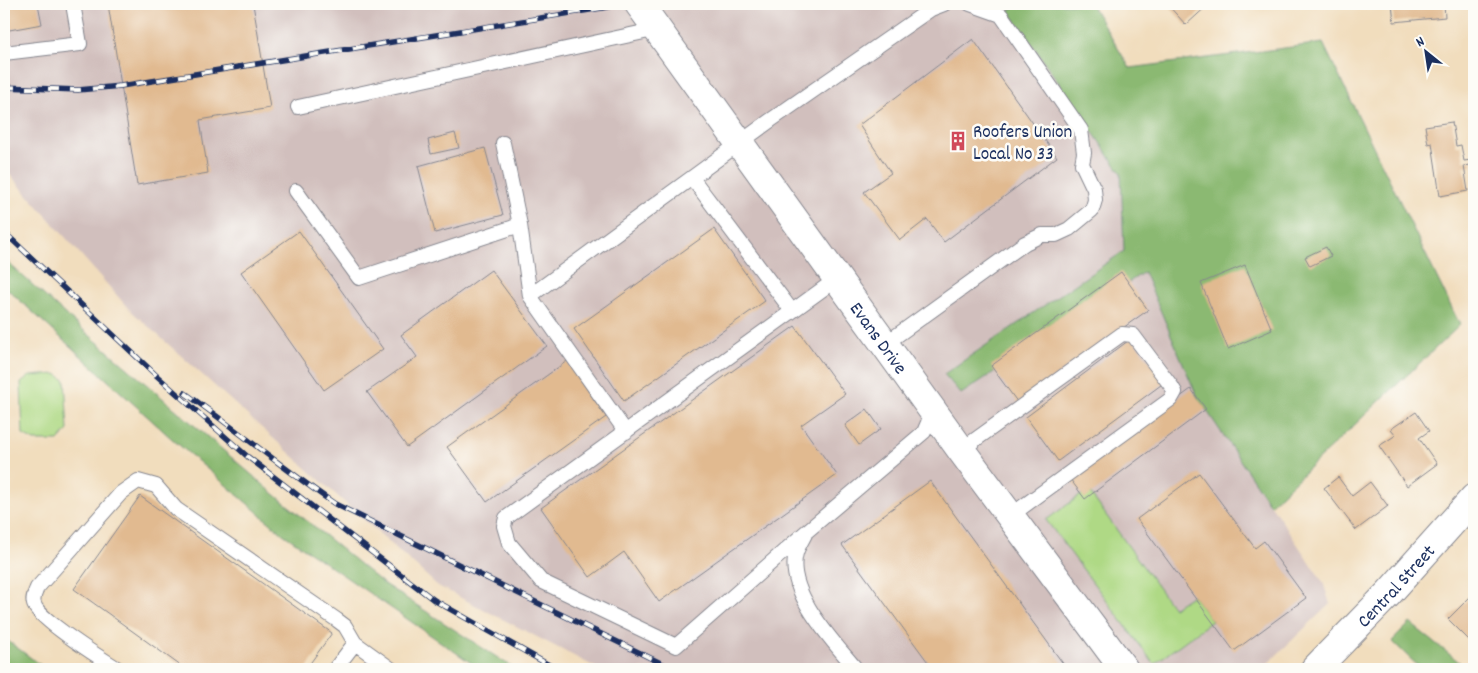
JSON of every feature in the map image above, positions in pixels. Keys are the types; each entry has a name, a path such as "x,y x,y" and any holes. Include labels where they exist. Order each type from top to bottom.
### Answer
{"street":[{"name":"Evans Drive","path":"639,4 741,142 1010,516 1115,666"},
{"name":"Central Street","path":"1315,669 1388,594 1474,498"}],"lane":[{"path":"4,52 80,44 73,4"},
{"path":"530,296 741,142 931,9 944,4"},
{"path":"885,344 1025,243 1042,236 1056,235 1069,229 1092,210 1095,200 1094,188 1082,164 1084,153 1080,130 1001,15 970,4"},
{"path":"298,107 658,29"},
{"path":"503,143 520,225 530,296 626,432"},
{"path":"692,178 792,311"},
{"path":"296,190 359,278 520,225"},
{"path":"838,278 506,518 504,526 509,543 541,581 550,587 676,646 924,432 933,411"},
{"path":"961,450 1122,334 1133,335 1172,387 1175,392 1171,398 1010,516"},
{"path":"118,669 38,612 34,604 37,588 121,493 138,481 156,486 176,509 337,620 345,626 355,643 391,669"},
{"path":"806,532 796,554 796,571 802,594 813,618 856,669"},
{"path":"336,669 355,643"}],"shaded area":[{"path":"4,4 1018,4 1009,11 1121,173 1124,251 945,373 961,394 1144,272 1197,396 1323,582 1330,604 1262,669 599,669 438,586 129,309 4,168"}],"green space":[{"path":"1018,4 1091,4 1130,68 1323,43 1460,325 1270,505 1197,396 1144,272 961,394 944,374 1124,251 1121,173 1009,11"},
{"path":"4,259 67,316 273,493 384,584 515,669 480,669 283,534 171,438 4,286"},
{"path":"56,374 65,380 68,430 58,441 34,441 23,435 21,383 30,376"},
{"path":"1088,490 1173,608 1193,595 1212,621 1154,664 1046,520"},
{"path":"1410,623 1468,669 1421,669 1392,641"},
{"path":"4,638 46,669 4,669"}],"building":[{"path":"4,4 38,4 42,24 4,31"},
{"path":"108,4 253,4 270,108 200,120 208,173 137,185"},
{"path":"1167,4 1209,4 1186,25"},
{"path":"1392,4 1444,4 1445,17 1394,22"},
{"name":"Roofers Union Local No 33","path":"973,39 1057,157 944,242 927,219 900,240 864,192 891,173 859,125"},
{"path":"1452,122 1456,146 1461,145 1464,161 1471,160 1471,165 1464,166 1468,191 1440,196 1432,143 1428,144 1425,126"},
{"path":"455,133 459,148 431,154 428,140"},
{"path":"485,148 503,215 435,233 418,166"},
{"path":"714,229 765,301 624,401 574,329"},
{"path":"299,231 383,349 324,390 241,272"},
{"path":"1326,247 1331,256 1310,266 1305,257"},
{"path":"1245,265 1272,330 1228,349 1201,283"},
{"path":"491,270 547,346 407,447 367,392 417,357 401,335"},
{"path":"1121,272 1148,310 1018,403 991,366"},
{"path":"795,326 845,394 801,425 837,475 659,602 624,552 590,577 541,508"},
{"path":"1132,338 1165,382 1058,461 1026,417"},
{"path":"567,361 606,417 487,502 447,447"},
{"path":"1191,389 1206,409 1085,499 1070,479"},
{"path":"867,409 881,429 859,445 845,425"},
{"path":"1416,412 1429,431 1419,438 1437,464 1407,486 1379,446 1396,435 1391,429"},
{"path":"1199,473 1255,548 1264,541 1306,598 1234,651 1137,519"},
{"path":"1338,477 1352,496 1370,482 1388,506 1356,530 1324,488"},
{"path":"930,481 1067,669 933,669 842,545"},
{"path":"140,496 332,633 306,669 185,669 74,589"},
{"path":"1474,593 1474,645 1448,619"}],"railway":[{"path":"4,87 78,90 121,86 608,7"},
{"path":"4,232 157,376 248,457 434,600 556,669"},
{"path":"185,393 335,504 673,669"}],"place":[{"name":"Roofers Union Local No 33","path":"958,141"}]}
